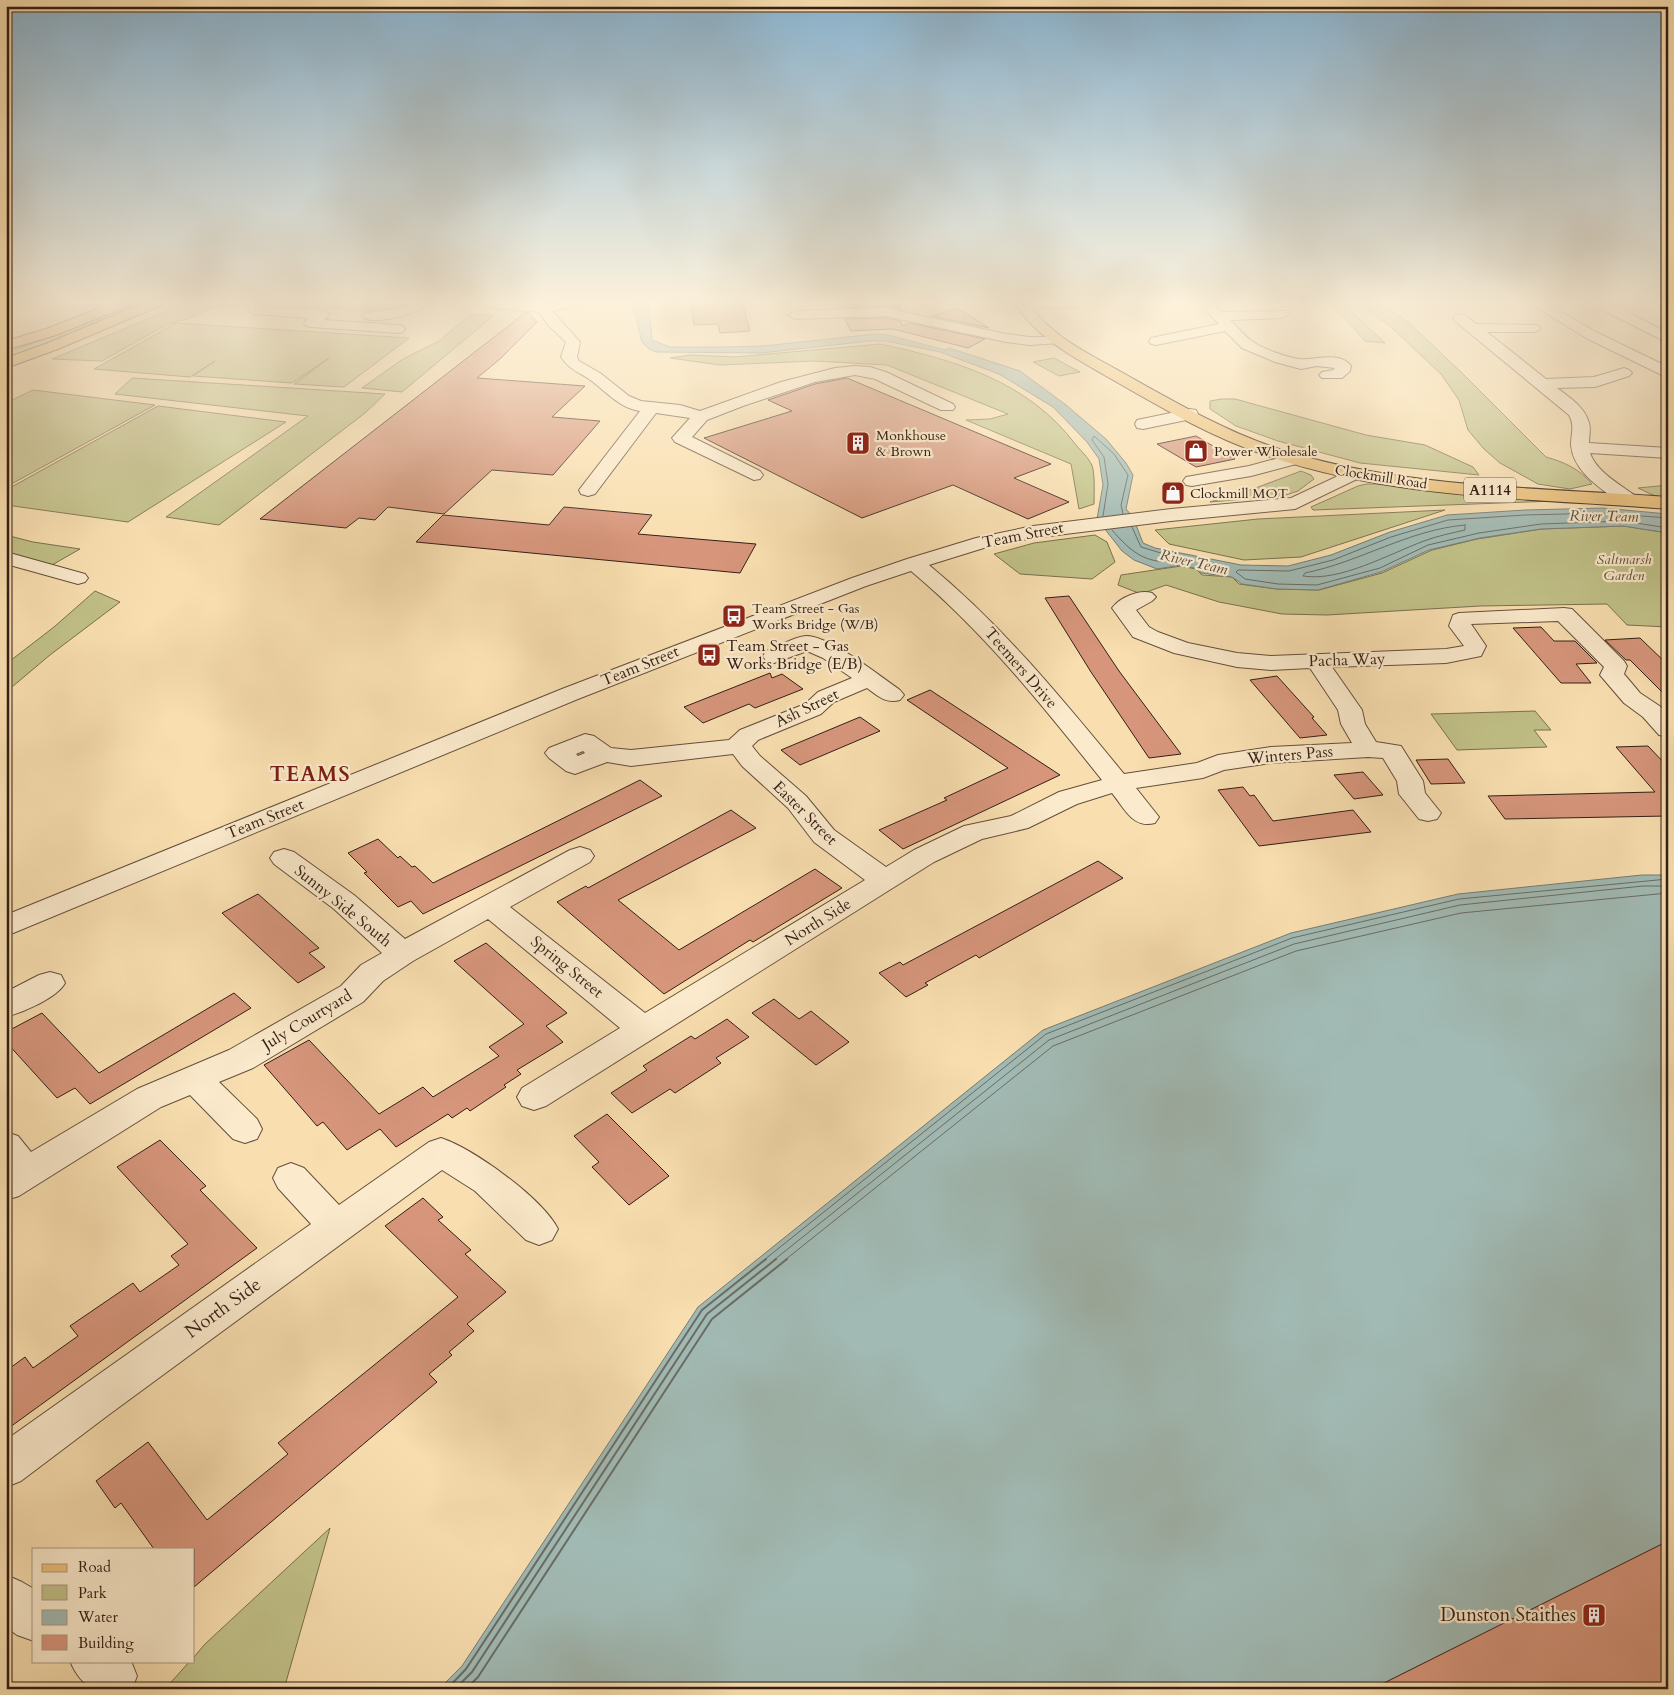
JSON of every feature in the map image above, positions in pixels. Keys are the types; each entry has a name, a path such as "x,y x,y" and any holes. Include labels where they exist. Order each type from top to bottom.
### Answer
{"main road":[{"name":"Clockmill Road","path":"1129,381 1237,438 1294,459 1354,474 1411,483 1462,488 1668,503"}],"street":[{"path":"601,381 623,399 637,406 680,410 701,416"},
{"path":"754,475 681,438 701,416 772,390 803,381"},
{"path":"889,381 947,407"},
{"path":"1539,381 1578,415 1582,428 1580,447 1583,457 1591,469 1627,500"},
{"path":"1543,384 1598,381"},
{"path":"588,490 651,408"},
{"path":"1143,424 1190,414"},
{"path":"1580,447 1631,452 1668,453"},
{"path":"1192,481 1251,471 1294,459"},
{"name":"Team Street","path":"6,926 570,694 834,591 914,563 1006,537 1085,525 1295,503 1354,474"},
{"path":"6,558 78,578"},
{"name":"Teemers Drive","path":"914,563 954,595 1013,657 1146,817"},
{"name":"Pacha Way","path":"1145,597 1123,608 1141,632 1190,658 1254,662 1464,654 1473,651 1475,646 1460,626 1461,620 1467,618 1564,614 1616,666 1612,675 1632,698 1652,712 1668,730"},
{"name":"Ash Street","path":"774,656 807,643 830,653 892,695"},
{"path":"1316,661 1350,710 1353,724 1368,749"},
{"name":"Ash Street","path":"745,754 740,742 749,735 813,709 826,697 869,679"},
{"name":"Winters Pass","path":"1118,783 1203,770 1218,763 1271,755 1368,749 1392,751 1410,781 1412,794 1428,813"},
{"path":"604,754 631,758 745,754"},
{"name":"Easter Street","path":"745,754 797,802 824,836 886,881"},
{"name":"North Side","path":"534,1097 924,856 974,832 1019,822 1068,798 1118,783"},
{"name":"July Courtyard","path":"13,1168 149,1098 241,1059 352,994 372,973 402,954 580,856"},
{"name":"Sunny Side South","path":"284,858 344,902 402,954"},
{"name":"Spring Street","path":"489,905 644,1030"},
{"path":"6,1006 50,983"},
{"path":"195,1079 245,1129"},
{"name":"North Side","path":"6,1466 92,1402 441,1152 488,1182 539,1229"},
{"path":"290,1178 337,1227"},
{"path":"6,1598 32,1617"}],"green space":[{"path":"129,381 181,381 385,394 365,413 219,525 166,517 308,416 115,394"},
{"path":"265,381 295,381 292,383"},
{"path":"298,381 352,381 344,387 294,384"},
{"path":"372,381 415,381 402,392 362,388"},
{"path":"927,381 997,381 1036,404 1057,423 1091,463 1094,478 1094,504 1079,509 1071,464 966,420 990,419 1008,414"},
{"path":"1446,381 1470,381 1546,457 1571,467 1592,484 1570,489 1538,484 1500,463 1484,449 1468,430 1459,400"},
{"path":"33,390 155,405 6,487 6,403"},
{"path":"1235,399 1366,435 1425,445 1473,467 1479,475 1360,463 1278,441 1236,426 1210,409 1210,401"},
{"path":"158,406 286,422 128,522 6,505 6,490"},
{"path":"1301,471 1311,475 1314,479 1298,491 1283,496 1210,502 1253,489"},
{"path":"1366,484 1555,501 1313,510 1311,507"},
{"path":"1668,485 1668,497 1655,496 1638,488"},
{"path":"1445,510 1301,557 1244,560 1169,544 1155,530 1258,519"},
{"name":"Saltmarsh Garden","path":"1624,526 1668,533 1668,627 1627,625 1607,604 1480,606 1327,615 1282,614 1219,602 1166,585 1141,594 1118,585 1121,575 1181,566 1196,569 1202,575 1232,577 1239,584 1277,589 1319,590 1382,573 1432,550 1477,539 1542,529"},
{"path":"6,535 33,542 80,549 52,565 6,552"},
{"path":"1095,535 1107,542 1115,562 1092,579 1020,574 994,554 1034,543"},
{"path":"95,591 120,602 50,655 6,692 6,664 54,627"},
{"path":"1535,711 1551,730 1534,730 1547,747 1457,750 1431,714"},
{"path":"330,1528 284,1689 165,1689 189,1662 195,1662 195,1656 205,1644"}],"water":[{"name":"River Team","path":"1011,381 1034,381 1066,405 1106,439 1126,463 1133,475 1126,509 1133,517 1143,543 1155,548 1241,565 1288,566 1331,555 1390,532 1447,515 1525,510 1603,508 1668,514 1668,533 1623,526 1541,529 1480,538 1429,550 1381,572 1318,590 1277,589 1242,584 1232,577 1201,573 1198,569 1182,565 1157,569 1134,560 1122,551 1097,519 1103,485 1099,459 1087,442 1053,407"},
{"path":"1642,875 1668,875 1668,1689 439,1689 462,1666 698,1307 1043,1030 1291,933 1458,894"}],"building":[{"path":"437,381 519,381 585,386 552,417 600,421 553,475 492,470 444,514 388,507 375,520 359,518 346,528 260,519"},
{"name":"Monkhouse & Brown","path":"830,381 854,381 1051,464 1014,478 1069,502 1028,519 953,485 862,518 704,438 792,411 768,400 815,384"},
{"name":"Power Wholesale","path":"1196,436 1235,459 1196,467 1157,444"},
{"path":"564,507 652,515 638,534 756,544 740,573 416,542 443,515 549,525"},
{"path":"1069,596 1119,671 1181,754 1149,758 1091,672 1045,598"},
{"path":"1541,627 1554,641 1575,641 1597,663 1576,664 1591,683 1561,683 1513,628"},
{"path":"1640,638 1668,665 1668,698 1630,660 1626,660 1605,640"},
{"path":"770,673 772,678 782,674 803,689 755,708 749,704 703,723 684,707"},
{"path":"1277,676 1314,717 1312,718 1327,735 1300,738 1250,680"},
{"path":"930,690 1060,775 903,849 879,830 947,800 944,798 1008,768 907,700"},
{"path":"860,717 880,731 800,765 781,750"},
{"path":"1648,746 1668,767 1668,816 1505,819 1488,796 1655,792 1616,747"},
{"path":"1448,759 1465,783 1431,784 1416,760"},
{"path":"1363,772 1383,795 1354,799 1334,775"},
{"path":"640,780 662,796 423,914 411,901 398,907 364,873 367,872 348,853 378,839 398,858 400,856 412,867 415,866 433,883"},
{"path":"1243,787 1250,796 1254,795 1273,821 1353,810 1371,832 1259,846 1218,790"},
{"path":"731,810 756,828 618,900 679,950 815,869 842,888 753,942 750,940 664,994 557,902 586,886 588,888"},
{"path":"1098,861 1123,878 979,958 976,955 925,983 928,985 906,997 879,973 900,962 903,965"},
{"path":"258,894 319,948 309,953 325,967 298,983 222,913"},
{"path":"486,943 567,1013 546,1026 563,1042 517,1070 521,1074 504,1085 506,1087 470,1111 467,1108 452,1118 448,1114 396,1147 380,1129 347,1150 323,1122 317,1126 264,1065 309,1040 379,1114 423,1087 433,1097 499,1056 489,1047 524,1024 454,961"},
{"path":"234,993 251,1008 90,1104 75,1088 57,1098 6,1042 6,1032 42,1013 99,1073"},
{"path":"774,999 799,1019 811,1011 849,1042 816,1065 752,1013"},
{"path":"727,1019 749,1037 716,1058 721,1063 675,1093 670,1089 632,1113 611,1093 647,1070 643,1066 691,1036 695,1039"},
{"path":"607,1114 669,1176 629,1205 592,1167 599,1162 574,1136"},
{"path":"160,1140 206,1186 200,1190 257,1248 6,1430 6,1371 25,1357 33,1368 78,1336 70,1326 133,1283 140,1292 179,1265 171,1256 188,1244 117,1167"},
{"path":"423,1198 443,1217 438,1220 471,1250 465,1254 506,1292 467,1324 474,1331 449,1352 452,1355 429,1374 437,1382 195,1586 195,1548 153,1548 121,1503 115,1508 96,1481 148,1442 207,1520 288,1454 278,1443 458,1297 385,1226"},
{"name":"Dunston Staithes","path":"1668,1541 1668,1689 1372,1689"}],"place":[{"name":"Monkhouse & Brown","path":"858,443"},
{"name":"Power Wholesale","path":"1196,451"},
{"name":"Clockmill MOT","path":"1173,493"},
{"name":"Team Street - Gas Works Bridge (W/B)","path":"734,616"},
{"name":"Team Street - Gas Works Bridge (E/B)","path":"709,655"},
{"name":"Dunston Staithes","path":"1594,1615"}],"district":[{"name":"TEAMS","path":"310,774"}]}
